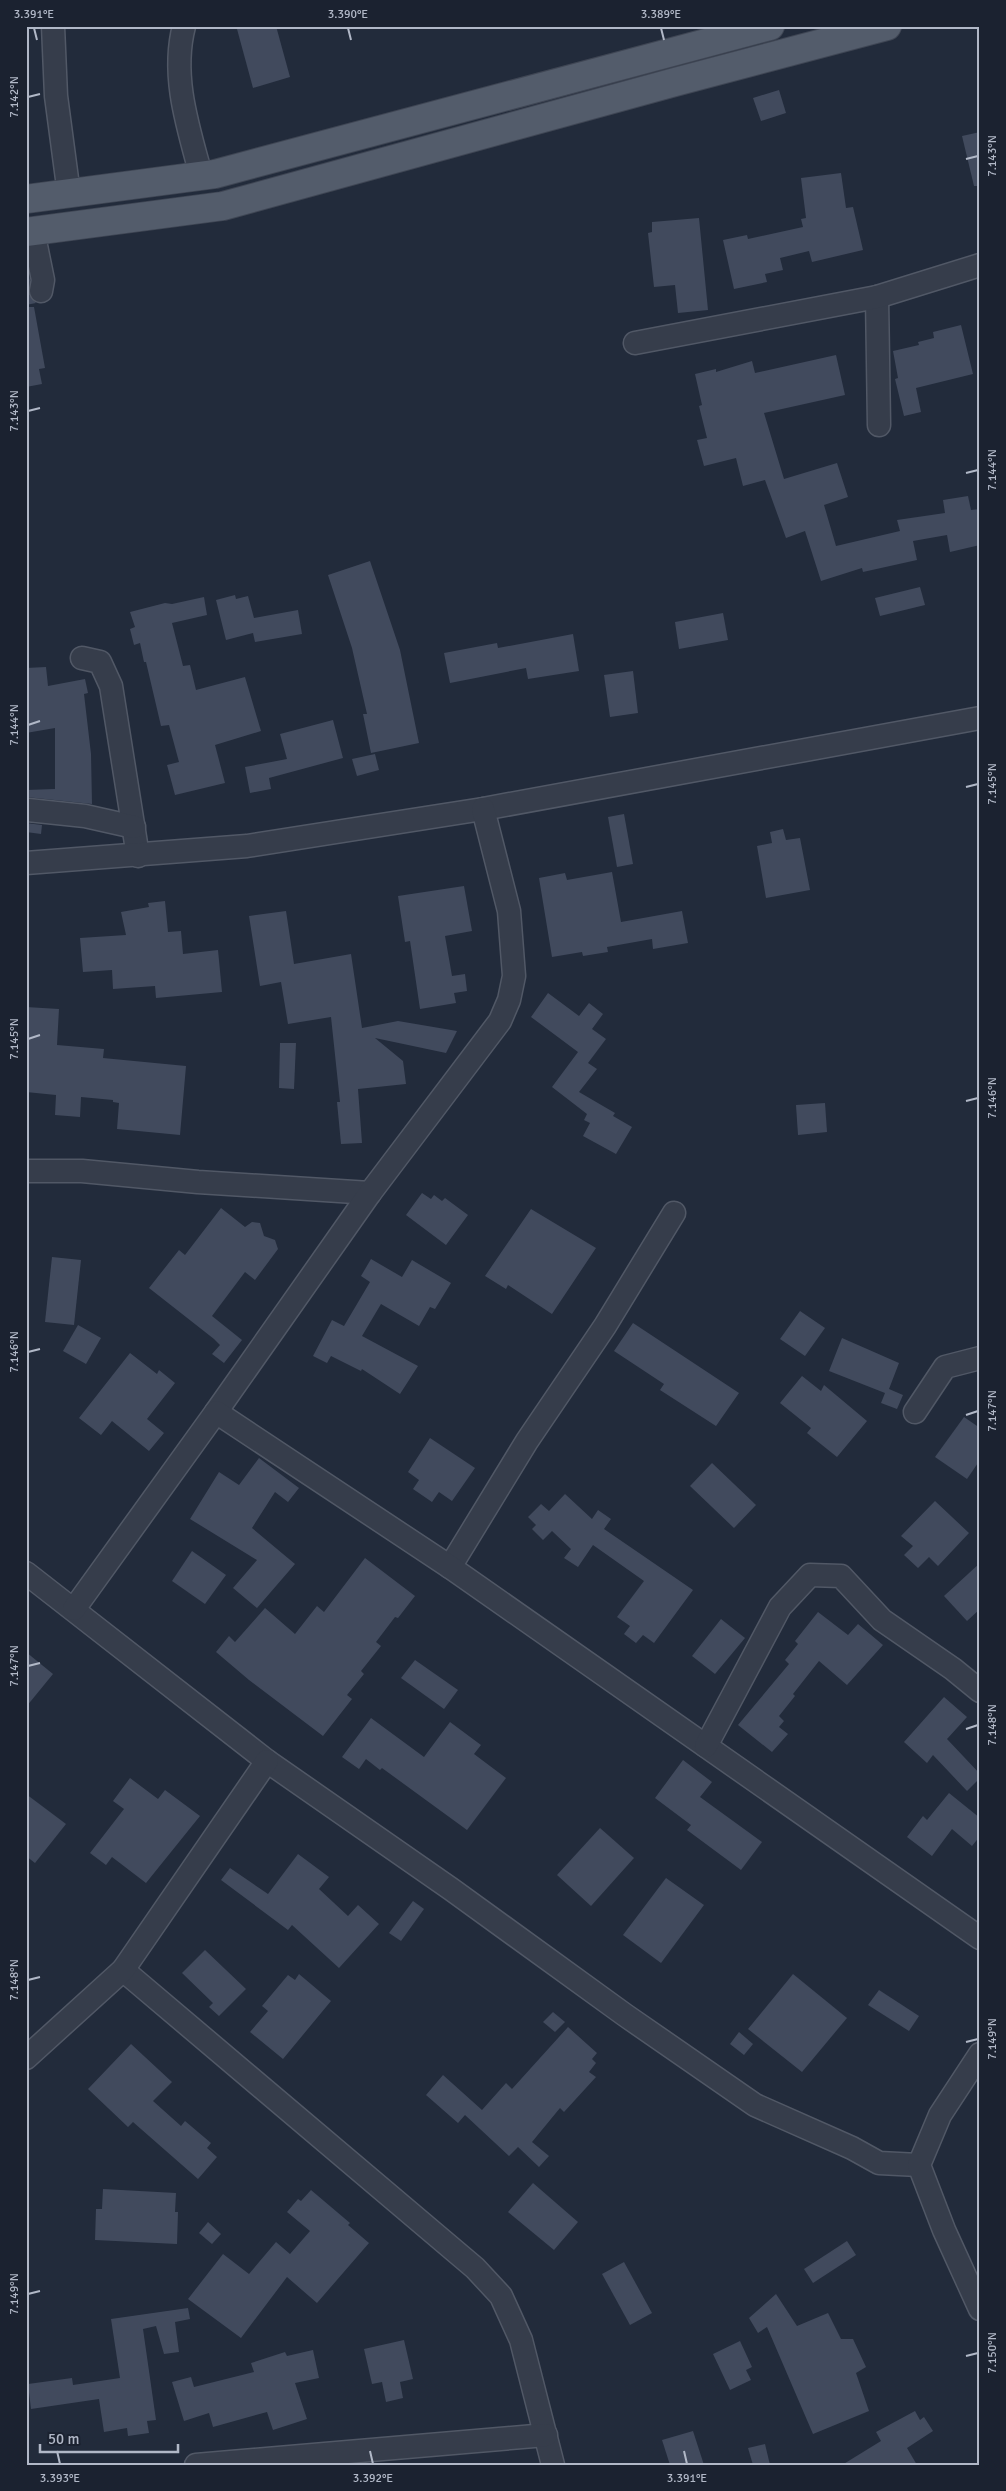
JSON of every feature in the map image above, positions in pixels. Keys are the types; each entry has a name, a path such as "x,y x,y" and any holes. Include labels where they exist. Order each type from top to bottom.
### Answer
{"main road":[{"path":"26,199 201,176 770,26"},
{"path":"29,231 223,206 887,26"}],"street":[{"path":"54,26 56,96 69,194"},
{"path":"184,26 181,37 180,97 201,176"},
{"path":"29,231 43,280 42,291"},
{"path":"635,343 877,297 980,264"},
{"path":"877,297 879,425"},
{"path":"82,658 100,662 111,686 138,856"},
{"path":"26,863 138,856 247,846 483,809 980,718"},
{"path":"74,1609 370,1193 500,1021 509,1000 514,976 509,911 483,809"},
{"path":"28,810 85,816 134,827"},
{"path":"26,1172 82,1171 198,1182 370,1193"},
{"path":"450,1567 527,1442 605,1326 674,1213"},
{"path":"915,1412 945,1367 980,1358"},
{"path":"216,1412 450,1567 980,1938"},
{"path":"26,1573 267,1761 451,1888 625,2015 755,2105 879,2163 918,2165"},
{"path":"706,1746 780,1607 810,1575 841,1576 882,1620 953,1669 980,1691"},
{"path":"26,2058 122,1970 267,1761"},
{"path":"122,1970 475,2268 501,2296 521,2340 553,2465"},
{"path":"980,2054 940,2115 918,2165 944,2230 980,2309"},
{"path":"196,2465 546,2434"}],"building":[{"path":"247,26 276,26 290,77 253,88 237,29"},
{"path":"779,90 786,113 761,121 753,98"},
{"path":"980,132 980,186 974,186 962,136"},
{"path":"841,173 846,208 853,207 863,250 812,262 809,251 780,258 783,270 765,274 767,282 734,289 723,240 747,235 748,239 803,227 801,219 806,218 801,178"},
{"path":"699,218 708,310 678,313 675,285 654,287 648,233 652,232 652,222"},
{"path":"26,264 30,280 29,295 36,303 26,305"},
{"path":"26,307 34,307 45,368 39,369 42,384 26,387"},
{"path":"961,325 973,374 916,388 921,412 904,416 895,379 898,378 893,351 919,345 918,342 934,338 933,332"},
{"path":"836,355 845,395 764,413 784,479 837,463 848,497 824,505 836,546 900,531 897,520 945,513 943,500 968,496 971,510 980,509 980,545 950,552 947,535 913,541 917,560 863,572 862,568 821,581 805,531 786,538 765,480 743,486 736,458 704,466 697,440 707,438 699,406 702,405 695,374 716,369 716,372 752,361 755,373"},
{"path":"370,561 400,650 419,743 371,753 363,714 367,714 352,648 328,575"},
{"path":"920,587 925,605 880,616 875,598"},
{"path":"235,595 236,599 248,596 254,618 298,610 302,634 255,642 253,633 226,640 216,600"},
{"path":"204,597 207,615 172,623 183,666 190,665 196,690 245,677 261,731 215,745 225,783 175,795 167,765 179,762 169,725 161,726 140,643 134,645 130,629 135,627 130,612 165,603 172,604"},
{"path":"723,613 728,640 679,649 675,622"},
{"path":"573,634 579,671 528,679 526,668 450,683 444,653 497,643 498,648"},
{"path":"46,667 48,686 85,679 88,693 84,694 91,754 92,804 26,797 26,790 55,789 55,728 26,733 26,668"},
{"path":"633,671 638,713 610,717 604,675"},
{"path":"333,720 343,758 269,778 271,789 250,793 245,767 287,759 280,734"},
{"path":"375,754 379,770 357,776 352,759"},
{"path":"624,814 633,864 617,867 608,817"},
{"path":"26,823 42,825 41,834 26,832"},
{"path":"783,829 786,840 800,838 810,890 766,898 757,846 772,843 770,832"},
{"path":"612,872 621,922 682,911 688,943 653,949 652,939 607,947 608,952 583,956 582,952 552,957 539,878 565,873 567,880"},
{"path":"464,886 472,931 445,936 452,976 465,974 467,991 454,993 456,1003 420,1009 410,941 405,942 398,896"},
{"path":"165,901 168,932 181,931 183,954 218,950 222,992 156,998 155,986 113,989 112,970 83,972 80,938 126,935 121,912 149,907 148,903"},
{"path":"286,911 294,964 351,954 362,1028 398,1021 457,1031 446,1053 375,1038 403,1061 406,1084 358,1089 362,1143 341,1144 337,1102 340,1102 331,1017 288,1024 281,982 260,986 249,916"},
{"path":"548,993 579,1016 589,1003 603,1014 592,1029 606,1039 588,1063 597,1069 579,1092 615,1113 613,1116 632,1127 616,1154 583,1136 590,1123 584,1120 587,1114 552,1087 578,1052 531,1017"},
{"path":"26,1007 59,1009 57,1045 104,1049 103,1058 186,1066 180,1135 117,1129 119,1103 113,1102 113,1100 81,1097 80,1117 55,1115 56,1095 26,1092"},
{"path":"280,1043 296,1043 294,1089 279,1088"},
{"path":"825,1103 827,1132 798,1135 796,1105"},
{"path":"422,1193 431,1199 434,1195 442,1201 445,1198 468,1215 446,1245 406,1215"},
{"path":"221,1208 245,1227 252,1222 260,1223 264,1236 275,1240 278,1249 255,1280 245,1272 212,1316 242,1340 224,1363 212,1354 220,1345 214,1339 149,1288 179,1250 185,1255"},
{"path":"531,1209 596,1248 552,1314 508,1285 506,1289 485,1276"},
{"path":"52,1257 81,1260 74,1325 45,1322"},
{"path":"371,1259 402,1277 412,1260 451,1283 435,1309 430,1307 419,1326 381,1304 362,1336 418,1366 400,1394 362,1369 361,1371 331,1356 327,1363 313,1356 332,1320 344,1326 370,1282 361,1276"},
{"path":"800,1311 825,1328 805,1356 780,1339"},
{"path":"633,1323 739,1393 716,1426 660,1390 664,1384 614,1351"},
{"path":"78,1325 101,1338 86,1364 63,1351"},
{"path":"842,1338 899,1363 889,1389 903,1395 897,1409 881,1403 885,1393 829,1371"},
{"path":"130,1353 157,1374 159,1370 175,1383 147,1419 164,1433 149,1451 112,1421 101,1435 79,1418"},
{"path":"802,1376 821,1391 824,1385 867,1421 837,1457 807,1433 811,1428 780,1403"},
{"path":"964,1417 980,1428 980,1460 967,1479 935,1457"},
{"path":"430,1438 475,1468 452,1501 439,1492 432,1502 413,1489 419,1480 408,1472"},
{"path":"259,1458 299,1488 288,1502 275,1492 252,1528 295,1564 257,1608 233,1588 257,1560 190,1519 219,1472 239,1485"},
{"path":"712,1463 756,1505 734,1528 690,1486"},
{"path":"565,1494 592,1519 598,1510 611,1519 604,1529 693,1590 654,1643 643,1635 636,1643 624,1634 630,1626 617,1617 644,1581 593,1545 578,1567 564,1558 571,1549 552,1531 543,1540 532,1529 536,1525 528,1517 541,1504 549,1511"},
{"path":"935,1501 969,1533 938,1566 929,1557 918,1568 904,1555 913,1546 901,1536"},
{"path":"192,1551 226,1575 205,1604 172,1581"},
{"path":"365,1558 415,1596 398,1618 395,1617 376,1642 381,1646 361,1671 364,1674 347,1695 352,1699 323,1736 249,1680 216,1652 229,1636 235,1642 265,1608 295,1634 317,1606 324,1612"},
{"path":"980,1563 980,1609 967,1621 944,1596"},
{"path":"818,1612 848,1635 858,1624 883,1645 847,1685 819,1661 793,1694 795,1696 779,1716 784,1721 779,1727 788,1734 772,1752 738,1725 789,1664 785,1660 798,1644 795,1641"},
{"path":"721,1619 745,1638 715,1674 692,1656"},
{"path":"26,1652 53,1674 26,1707"},
{"path":"415,1660 458,1690 444,1709 401,1678"},
{"path":"944,1697 967,1717 947,1739 980,1774 980,1778 967,1791 933,1755 927,1763 904,1742"},
{"path":"371,1718 424,1757 450,1722 481,1745 474,1754 506,1778 467,1830 382,1768 380,1770 366,1759 359,1769 342,1757"},
{"path":"683,1760 712,1782 700,1797 762,1842 741,1870 687,1830 691,1825 655,1798"},
{"path":"130,1778 158,1799 165,1790 200,1816 146,1883 112,1857 106,1865 90,1853 124,1809 113,1801"},
{"path":"949,1793 980,1818 980,1836 972,1846 952,1829 932,1856 907,1837 923,1816 927,1820"},
{"path":"26,1794 66,1824 35,1863 26,1856"},
{"path":"600,1828 634,1858 591,1906 557,1875"},
{"path":"298,1854 329,1877 319,1889 348,1916 358,1905 379,1924 339,1968 292,1925 288,1930 221,1880 230,1868 268,1894"},
{"path":"666,1878 704,1905 661,1963 623,1935"},
{"path":"413,1901 424,1909 401,1941 389,1933"},
{"path":"205,1950 246,1989 219,2016 209,2007 213,2003 182,1973"},
{"path":"299,1974 331,2001 283,2059 250,2032 268,2011 262,2006 288,1975 295,1980"},
{"path":"793,1974 847,2018 802,2072 748,2029"},
{"path":"879,1990 919,2016 909,2031 868,2005"},
{"path":"553,2012 565,2022 555,2032 543,2022"},
{"path":"568,2027 597,2053 592,2059 596,2063 589,2072 596,2077 564,2112 560,2108 532,2142 549,2156 539,2167 518,2147 509,2156 465,2115 458,2123 426,2095 443,2075 482,2110 506,2083 512,2089"},
{"path":"739,2032 753,2044 744,2055 730,2044"},
{"path":"131,2044 172,2082 153,2101 181,2126 185,2121 211,2143 207,2148 217,2157 198,2179 133,2122 128,2127 88,2089"},
{"path":"533,2183 578,2222 554,2250 508,2212"},
{"path":"103,2189 176,2193 175,2212 178,2212 177,2244 95,2240 96,2209 102,2209"},
{"path":"311,2190 350,2223 348,2225 369,2243 317,2303 287,2277 241,2338 188,2299 223,2254 249,2274 276,2242 290,2254 310,2231 287,2212 298,2199 301,2201"},
{"path":"208,2222 221,2234 212,2244 199,2233"},
{"path":"847,2241 856,2255 813,2283 804,2269"},
{"path":"624,2262 652,2313 630,2325 602,2274"},
{"path":"776,2294 797,2326 828,2313 841,2339 853,2339 866,2367 856,2373 869,2411 813,2434 767,2327 758,2333 749,2318"},
{"path":"188,2308 190,2319 175,2322 179,2352 164,2354 156,2326 143,2329 156,2420 147,2421 149,2433 128,2436 127,2428 104,2432 99,2399 31,2409 28,2384 72,2378 73,2385 120,2378 111,2319"},
{"path":"404,2340 413,2379 400,2382 403,2398 386,2402 382,2382 372,2384 364,2349"},
{"path":"740,2341 752,2367 746,2370 751,2380 730,2390 713,2354"},
{"path":"313,2350 319,2378 295,2383 307,2419 273,2430 267,2412 213,2427 209,2413 184,2421 172,2382 191,2377 194,2387 254,2372 251,2363 285,2352 287,2356"},
{"path":"915,2411 920,2420 924,2417 933,2431 907,2448 917,2465 842,2465 881,2441 876,2432"},
{"path":"693,2431 704,2465 670,2465 662,2440"},
{"path":"765,2444 770,2465 753,2465 748,2448"}]}
